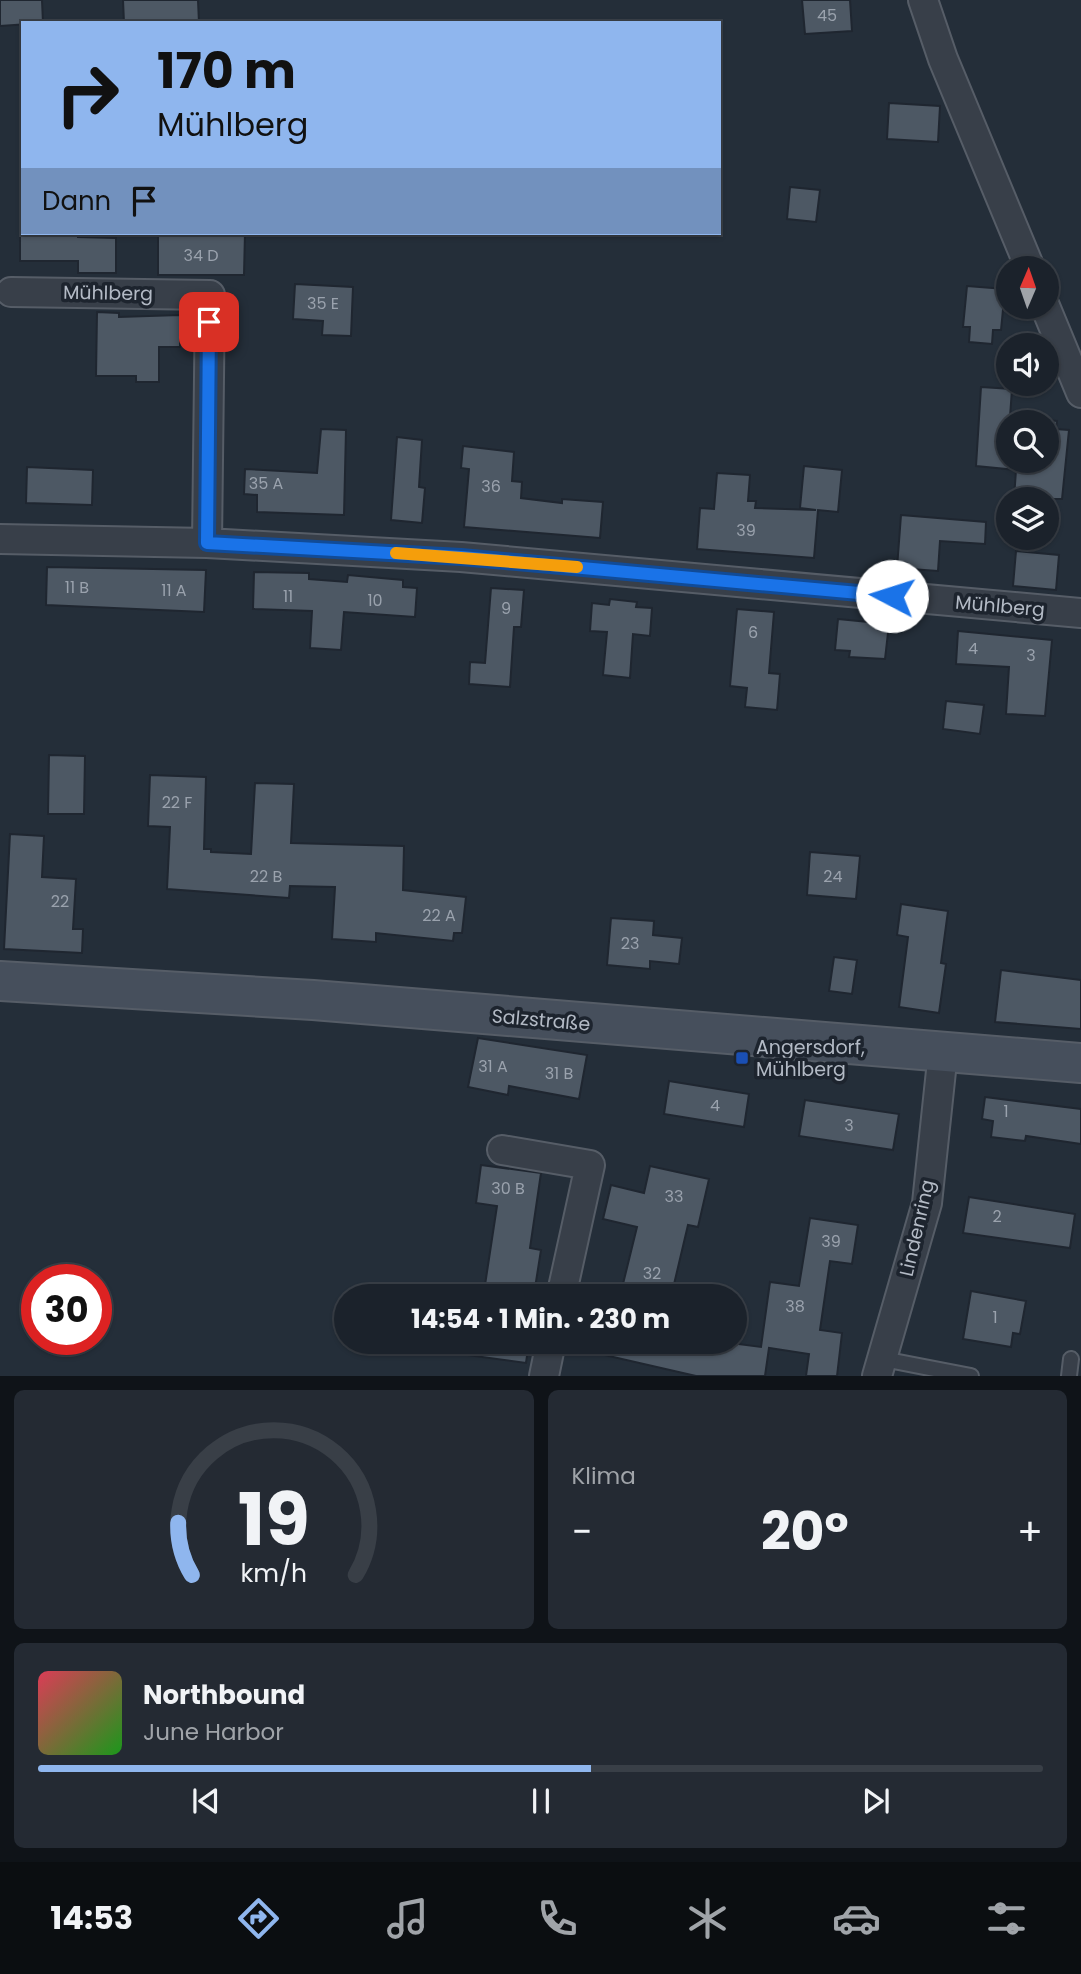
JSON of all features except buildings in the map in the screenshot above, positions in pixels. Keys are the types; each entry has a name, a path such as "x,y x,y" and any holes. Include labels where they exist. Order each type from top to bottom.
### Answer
{"street":[{"path":"923,0 943,59 1025,256"},
{"name":"Mühlberg","path":"11,292 210,295 207,543"},
{"path":"1050,319 1081,393"},
{"name":"Mühlberg","path":"0,539 207,543 461,557 1081,613"},
{"name":"Salzstraße","path":"0,981 313,1000 1081,1063"},
{"name":"Lindenring","path":"880,1367 927,1203 943,1052"},
{"path":"502,1150 590,1165 564,1284"},
{"path":"544,1376 549,1354"}],"lane":[{"path":"1069,1376 1071,1359"},
{"name":"Lindenring","path":"880,1367 971,1376"}],"slow traffic":[{"path":"396,553 577,567"}],"place":[{"name":"Angersdorf, Mühlberg","path":"742,1058"}],"route":[{"path":"209,322 207,543 461,557 892,596"}]}
